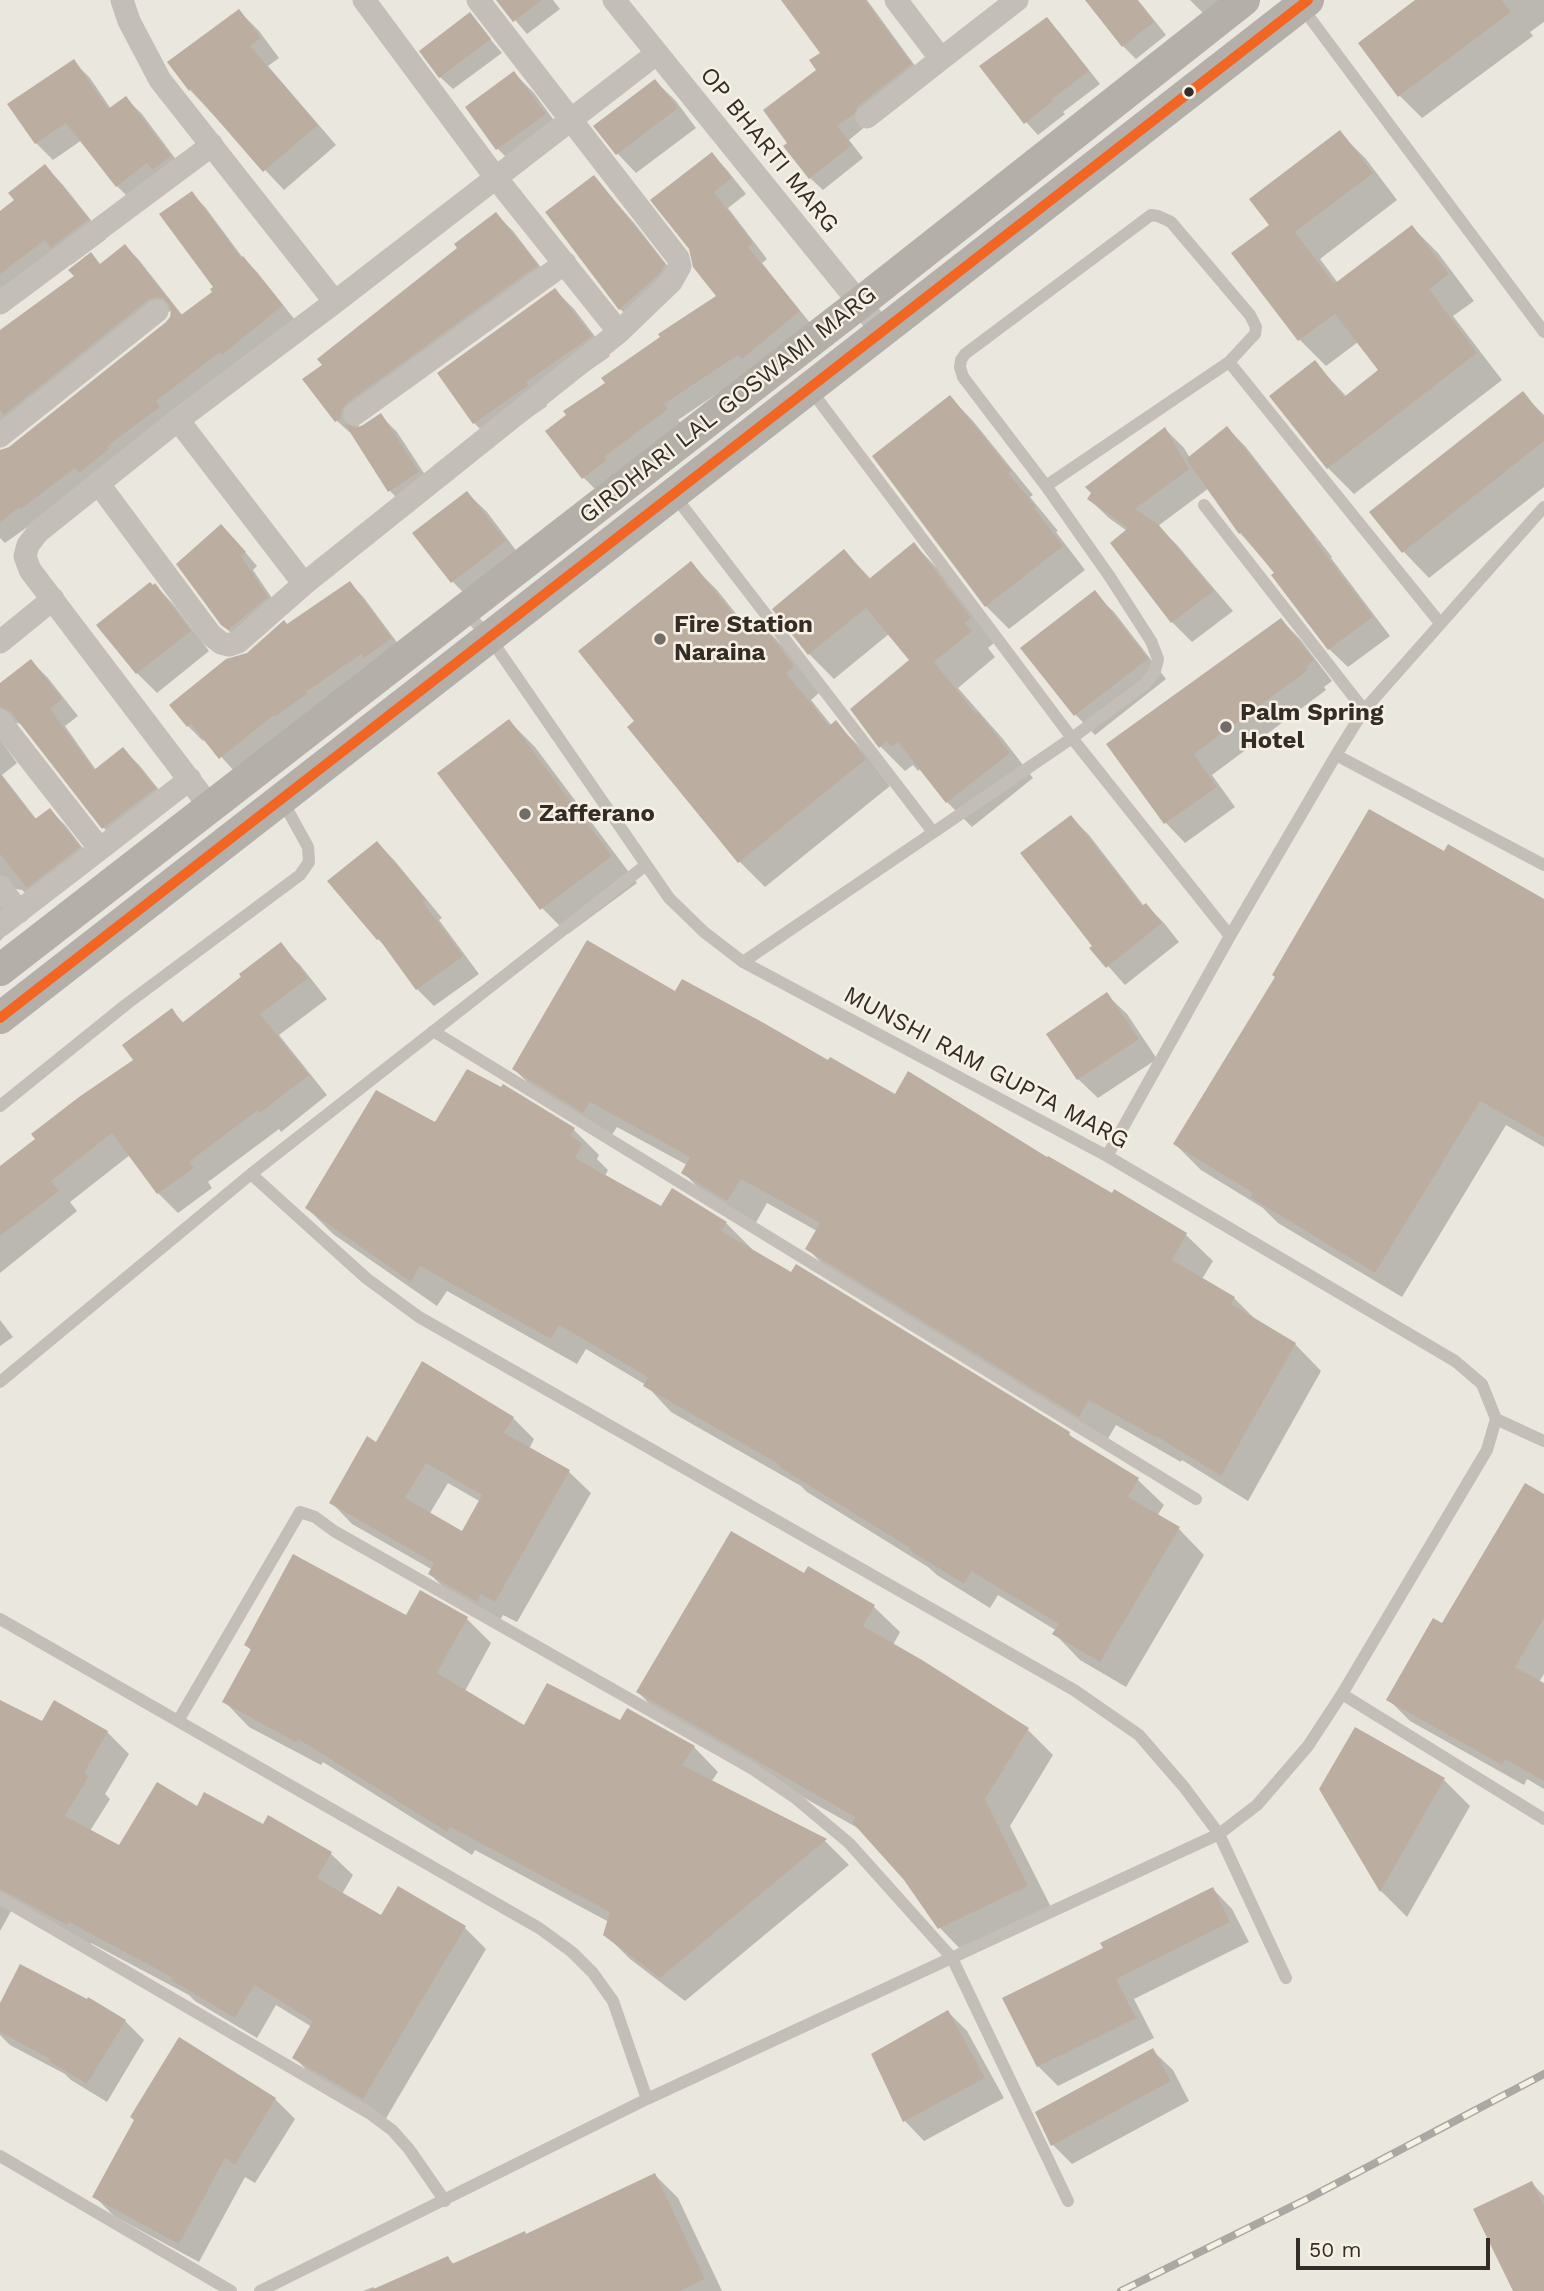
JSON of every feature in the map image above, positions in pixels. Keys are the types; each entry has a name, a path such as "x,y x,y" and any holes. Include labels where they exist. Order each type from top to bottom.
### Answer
{"main road":[{"name":"GIRDHARI LAL GOSWAMI MARG","path":"0,970 860,303 1244,0"},
{"name":"GIRDHARI LAL GOSWAMI MARG","path":"0,1018 1304,3"}],"street":[{"path":"122,0 129,21 160,79 335,302"},
{"path":"364,0 496,177 619,331"},
{"path":"98,483 211,635 221,643 229,645 238,642 304,584 619,331 671,282 680,266 678,258 478,0"},
{"name":"OP BHARTI MARG","path":"614,0 883,332"},
{"path":"895,0 941,59"},
{"path":"867,117 1017,0"},
{"path":"210,807 30,570 25,556 28,545 38,532 178,420 656,54"},
{"path":"0,303 212,145"},
{"path":"355,414 565,263"},
{"path":"0,436 157,311"},
{"path":"178,420 304,584"},
{"path":"0,642 53,599"},
{"path":"0,722 100,849"},
{"path":"0,926 190,779"},
{"path":"0,887 19,912"}],"lane":[{"path":"1304,3 1544,332"},
{"path":"743,962 1072,738 1145,684 1155,671 1158,659 1151,641 1046,486 962,377 961,360 965,354 1151,215 1165,218 1250,315 1256,327 1255,334 1229,362 1046,486"},
{"path":"1229,362 1440,623"},
{"path":"810,389 1072,738 1230,936"},
{"path":"674,495 933,832"},
{"path":"1204,505 1364,709"},
{"path":"1107,1156 1230,936 1364,709 1544,507"},
{"name":"MUNSHI RAM GUPTA MARG","path":"464,610 490,638 669,898 704,932 743,962 1107,1156 1455,1361 1482,1384 1496,1419"},
{"path":"1336,755 1544,866"},
{"path":"0,1106 128,1003 300,874 309,862 308,847 282,800"},
{"path":"0,1382 251,1174 646,864"},
{"path":"433,1031 1196,1499"},
{"path":"251,1174 366,1278 419,1317 1074,1690 1139,1735 1184,1787 1219,1834 1286,1978"},
{"path":"260,2291 647,2099 1219,1834 1258,1805 1308,1746 1342,1694 1487,1450 1496,1419 1544,1441"},
{"path":"178,1721 300,1512 315,1517 334,1531 751,1768 794,1797 849,1843 952,1958 1068,2201"},
{"path":"0,1619 539,1928 572,1952 593,1973 613,2001 647,2099"},
{"path":"1342,1694 1544,1819"},
{"path":"0,1898 369,2113 392,2130 409,2149 445,2201"},
{"path":"0,2156 230,2291"}],"building":[{"path":"496,0 542,0 513,22"},
{"path":"781,0 865,0 912,64 837,126 852,145 809,179 783,146 787,143 763,110 816,70 809,60 820,53"},
{"path":"1085,0 1137,0 1154,22 1122,47"},
{"path":"1415,0 1502,0 1511,12 1398,97 1358,43"},
{"path":"239,9 261,38 250,46 318,125 263,172 191,89 189,91 167,62"},
{"path":"470,12 491,39 439,78 419,51"},
{"path":"1047,17 1089,71 1024,124 979,66"},
{"path":"74,59 108,109 126,96 171,156 152,170 147,163 116,187 66,123 35,144 7,104"},
{"path":"514,71 546,114 496,150 465,107"},
{"path":"655,79 678,108 616,155 593,126"},
{"path":"1340,130 1373,173 1295,232 1334,284 1412,225 1449,274 1429,289 1477,353 1327,469 1269,396 1315,360 1344,397 1378,370 1335,314 1298,341 1231,253 1269,225 1249,199"},
{"path":"712,152 732,178 714,192 753,243 748,247 800,311 742,359 738,355 664,404 668,409 604,457 607,460 582,479 545,431 566,415 563,411 605,383 601,378 660,337 658,334 716,296 693,267 689,249 650,200"},
{"path":"45,164 89,219 51,248 45,240 0,274 0,211 14,200 8,193"},
{"path":"594,175 665,264 660,273 619,310 545,212"},
{"path":"192,191 241,258 243,256 283,305 222,355 220,352 156,401 160,407 107,446 109,449 79,473 75,468 0,522 0,450 9,447 166,322 171,310 163,298 148,300 4,415 0,410 0,330 74,276 68,270 91,252 100,264 125,244 181,315 212,292 210,289 213,287 159,214"},
{"path":"496,212 538,265 347,403 342,409 344,422 341,418 335,422 302,379 322,365 317,359 457,248 454,244"},
{"path":"555,288 592,336 526,382 529,385 473,424 437,373"},
{"path":"1523,391 1544,418 1544,441 1402,553 1369,512"},
{"path":"950,395 1011,471 1008,473 1063,546 985,607 872,456"},
{"path":"381,413 419,472 388,492 344,423 356,428"},
{"path":"1227,426 1315,537 1373,617 1328,650 1271,575 1274,573 1241,532 1239,534 1186,459"},
{"path":"1165,427 1189,469 1135,509 1158,524 1214,591 1171,623 1110,543 1128,528 1087,499 1091,493 1085,487"},
{"path":"467,491 506,541 451,583 412,533"},
{"path":"221,524 246,552 241,556 268,597 228,630 221,625 176,564"},
{"path":"914,542 971,618 965,623 972,631 934,662 1010,753 946,803 898,742 892,747 887,741 879,748 850,709 909,660 866,608 808,655 772,609 844,549 869,579"},
{"path":"691,561 746,630 759,620 794,666 786,673 829,726 836,720 866,759 738,863 627,727 634,721 578,651"},
{"path":"350,581 392,638 364,658 361,654 306,692 307,694 275,717 274,715 219,759 191,724 187,727 169,705 226,659 247,653 284,620 287,624"},
{"path":"150,582 153,585 155,583 191,631 136,674 96,625"},
{"path":"1095,590 1148,659 1074,716 1020,648"},
{"path":"1281,618 1314,660 1306,667 1308,670 1194,754 1217,787 1164,824 1106,744"},
{"path":"31,659 62,699 50,709 94,770 123,747 156,788 102,829 11,712 0,707 0,683"},
{"name":"Zafferano","path":"509,719 612,856 540,910 437,773"},
{"path":"0,774 35,819 50,808 80,847 27,888 0,854"},
{"path":"1369,809 1444,851 1448,844 1544,899 1544,1137 1480,1101 1375,1273 1250,1197 1253,1193 1173,1144 1275,977 1272,975"},
{"path":"1071,815 1142,906 1146,903 1162,923 1106,968 1020,853"},
{"path":"377,841 426,900 423,902 463,956 416,990 379,939 377,940 327,881"},
{"path":"587,940 675,991 682,979 895,1094 908,1071 1047,1157 1112,1193 1114,1189 1187,1233 1172,1260 1235,1297 1231,1304 1296,1343 1221,1476 1156,1436 1089,1400 1079,1417 805,1249 820,1223 741,1179 727,1201 681,1173 690,1157 590,1102 583,1113 512,1069"},
{"path":"281,942 308,978 260,1014 309,1075 189,1162 194,1168 157,1194 112,1133 51,1181 59,1191 0,1236 0,1166 35,1139 31,1134 133,1060 122,1045 172,1008 182,1023"},
{"path":"1107,992 1139,1039 1077,1080 1046,1034"},
{"path":"467,1069 501,1087 503,1084 575,1128 570,1136 583,1143 575,1158 661,1206 672,1188 727,1222 721,1231 791,1272 796,1264 1070,1432 1069,1435 1139,1478 1128,1497 1180,1527 1100,1662 1052,1634 1059,1624 971,1571 964,1584 779,1467 780,1465 643,1386 648,1377 559,1325 551,1339 420,1266 411,1282 305,1208 376,1090 435,1122"},
{"path":"422,1361 514,1417 504,1433 570,1470 495,1602 481,1594 477,1602 428,1574 434,1563 329,1503 367,1436 376,1442","holes":["426,1463 482,1495 462,1531 405,1498"]},
{"path":"1525,1483 1544,1494 1544,1618 1515,1667 1544,1683 1544,1781 1505,1759 1502,1765 1386,1700 1433,1618 1442,1623"},
{"path":"731,1531 804,1573 808,1566 875,1605 863,1626 1029,1728 985,1799 1028,1886 938,1929 904,1880 852,1822 855,1817 636,1692"},
{"path":"293,1554 406,1615 420,1590 468,1617 437,1673 524,1725 547,1683 620,1720 627,1708 695,1746 682,1765 827,1839 660,1978 603,1935 610,1912 450,1827 447,1832 298,1739 296,1742 222,1702 251,1649 244,1645"},
{"path":"0,1700 42,1721 54,1700 108,1731 84,1773 89,1776 65,1816 119,1845 157,1782 197,1806 204,1792 263,1824 268,1815 332,1852 317,1878 381,1915 398,1886 466,1926 363,2099 292,2058 313,2021 254,1985 235,2018 171,1980 173,1978 69,1922 67,1925 0,1889"},
{"path":"1355,1727 1445,1778 1380,1892 1319,1789"},
{"path":"1213,1887 1230,1922 1116,1979 1136,2018 1037,2067 1002,1998 1103,1948 1100,1943"},
{"path":"20,1964 87,1999 88,1997 126,2020 87,2084 49,2061 50,2059 0,2032 0,2003"},
{"path":"948,2010 985,2078 903,2122 871,2054"},
{"path":"179,2037 276,2098 235,2165 225,2158 179,2244 92,2197 134,2120 130,2117"},
{"path":"1153,2048 1171,2081 1051,2146 1035,2112"},
{"path":"655,2173 705,2279 680,2291 369,2291 448,2256 452,2264 525,2231 526,2234"},
{"path":"1532,2181 1544,2206 1544,2291 1513,2291 1473,2209"}],"railway":[{"path":"1121,2291 1307,2199 1544,2074"}],"transit line":[{"path":"0,1018 1308,0"}],"place":[{"name":"Fire Station Naraina","path":"660,639"},
{"name":"Palm Spring Hotel","path":"1226,727"},
{"name":"Zafferano","path":"525,814"}]}
